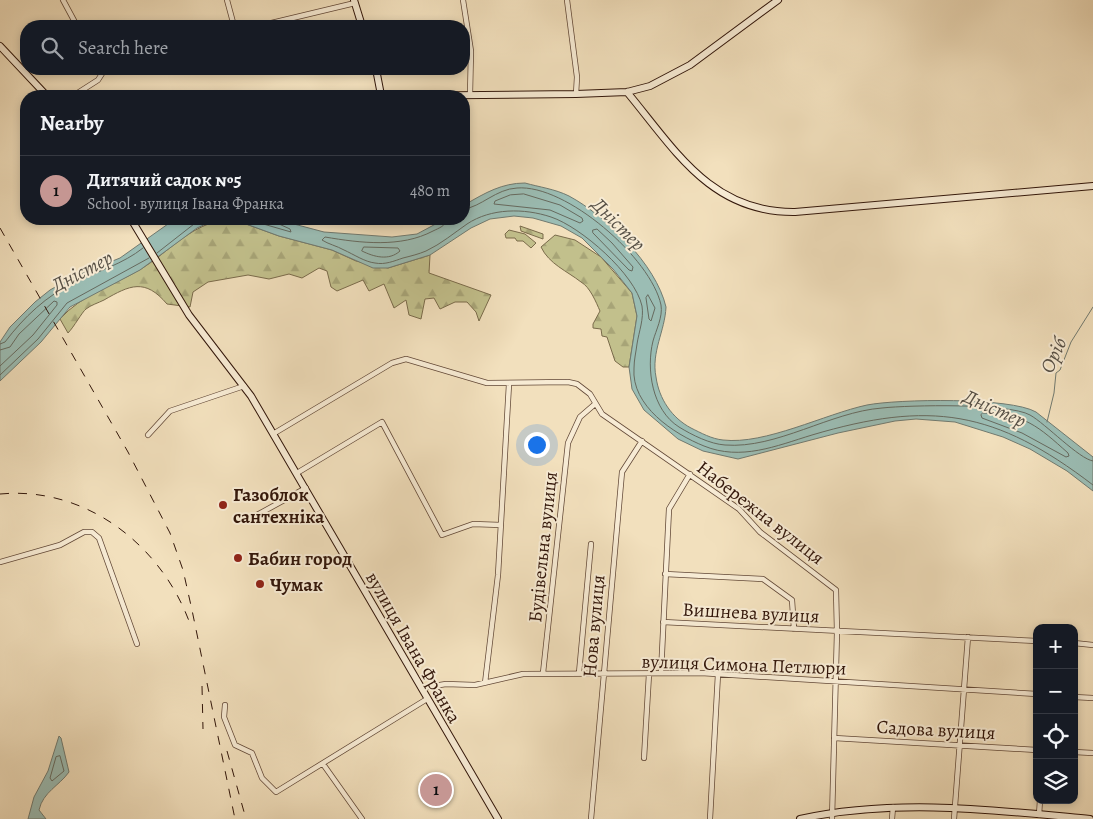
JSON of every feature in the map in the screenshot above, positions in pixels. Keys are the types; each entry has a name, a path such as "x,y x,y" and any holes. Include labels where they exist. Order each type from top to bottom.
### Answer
{"main road":[{"path":"470,95 627,92 650,86 690,65 778,0"},
{"path":"355,2 360,20"},
{"path":"0,46 20,67"},
{"path":"27,75 41,90"},
{"path":"376,75 378,90"},
{"path":"627,92 690,168 709,185 734,200 762,210 795,212 1093,186"},
{"name":"вулиця Івана Франка","path":"135,225 189,315 244,386 306,488 498,819"},
{"path":"800,819 893,808 956,808 1039,814 1057,818 1090,819"}],"street":[{"path":"63,0 74,20"},
{"path":"227,0 232,20"},
{"path":"463,0 466,20"},
{"path":"567,0 578,77 576,94"},
{"path":"283,20 355,2"},
{"path":"470,51 470,95"},
{"path":"82,90 98,80 100,75"},
{"path":"273,434 392,363 406,359 475,380 509,384 498,575 485,683"},
{"name":"Набережна вулиця","path":"509,384 568,382 577,384 590,394 602,414 739,509 760,532 834,587 838,596 832,816"},
{"path":"148,435 170,411 244,386"},
{"name":"Будівельна вулиця","path":"543,673 568,443 580,417 596,404"},
{"path":"297,473 382,422 442,535 474,524 501,525"},
{"name":"Нова вулиця","path":"591,819 622,472 642,441"},
{"path":"661,674 669,509 690,474"},
{"path":"257,516 306,488"},
{"path":"0,562 60,545 84,532 92,532 99,538 137,644"},
{"path":"579,673 592,544"},
{"path":"665,574 763,579 792,600 794,629"},
{"name":"Вишнева вулиця","path":"663,622 1033,641"},
{"path":"954,819 966,689 968,637"},
{"path":"1078,644 1093,645"},
{"name":"вулиця Симона Петлюри","path":"421,688 446,684 474,685 505,676 543,673 718,674 1033,694"},
{"path":"644,758 649,674"},
{"path":"710,819 718,674"},
{"path":"1078,696 1093,698"},
{"path":"225,705 224,717 235,745 252,753 262,778 276,792 427,699"},
{"name":"Садова вулиця","path":"834,738 1033,750"},
{"path":"1078,752 1093,753"},
{"path":"323,764 362,819"},
{"path":"1039,814 1040,804"},
{"path":"892,819 893,808"}],"green space":[{"path":"206,225 249,225 279,236 332,250 356,261 388,268 430,255 429,273 491,295 479,321 476,312 467,302 455,302 440,309 434,298 425,299 421,319 409,315 406,300 394,308 384,284 369,291 363,280 337,291 331,287 327,271 319,268 302,278 289,274 269,279 248,275 208,282 193,292 190,307 167,304 152,290 144,287 130,288 90,306 82,313 68,333 60,319 78,303 151,263 178,241"},
{"path":"520,226 543,234 543,239 521,231"},
{"path":"509,230 525,234 536,243 531,248 523,241 517,241 515,238 506,238 505,234"},
{"path":"555,235 575,240 601,257 632,293 637,316 629,367 623,367 615,361 607,337 602,336 601,329 593,328 593,324 600,311 590,291 584,284 553,263 544,253 541,247"}],"water":[{"name":"Дністер","path":"525,183 553,190 569,196 598,216 628,243 641,258 652,274 666,307 655,359 660,393 672,413 691,428 707,436 723,440 740,440 757,438 795,428 850,409 882,403 953,401 1023,407 1036,412 1093,457 1093,491 1067,471 1030,449 1003,437 955,422 916,419 895,421 838,433 738,459 703,451 678,439 644,410 632,389 629,367 637,316 632,293 613,269 582,238 561,226 533,218 514,216 490,219 471,228 430,255 388,268 373,268 332,250 279,236 249,225 298,225 324,232 392,237 417,234 434,225 470,225 470,202 501,187"},
{"path":"167,225 204,225 140,270 70,307 41,342 0,381 0,342 10,327 50,290 73,277 120,258"},
{"path":"59,736 69,772 44,798 41,804 39,810 46,819 28,819 34,797 48,771"}],"waterway":[{"name":"Оріб","path":"1047,422 1054,393 1056,373 1060,370 1071,342 1093,307"}],"railway":[{"path":"0,228 128,452 170,533 183,570 235,819"},
{"path":"0,494 31,494 61,500 90,510 116,526 139,545 159,568 176,593 189,621"},
{"path":"202,686 203,729"},
{"path":"227,751 246,819"}],"place":[{"name":"Газоблок сантехніка","path":"223,505"},
{"name":"Бабин город","path":"238,558"},
{"name":"Чумак","path":"260,584"},
{"name":"Дитячий садок №5","path":"436,790"}]}
